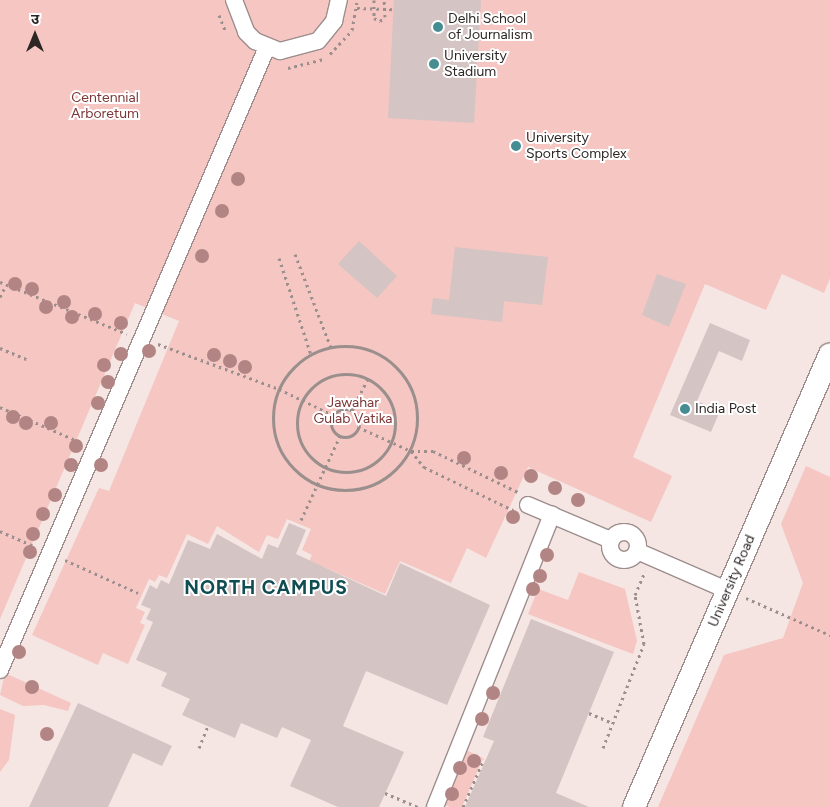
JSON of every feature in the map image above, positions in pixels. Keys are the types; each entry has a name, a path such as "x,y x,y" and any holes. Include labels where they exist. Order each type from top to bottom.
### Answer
{"street":[{"path":"234,0 246,32 267,47 293,51 318,41 334,21 339,0"},
{"path":"0,670 267,47"},
{"name":"University Road","path":"634,807 830,355"},
{"path":"528,505 610,540 618,533 629,532 637,540 644,554 729,591"},
{"path":"435,807 552,515"}],"path":[{"path":"283,68 308,65 334,53 352,30 358,0"},
{"path":"374,0 374,18 380,21 385,9 384,0"},
{"path":"374,9 394,9"},
{"path":"295,254 331,348"},
{"path":"279,258 311,355"},
{"path":"0,282 132,336"},
{"path":"0,298 6,285"},
{"path":"161,335 157,344 279,388 333,415"},
{"path":"0,348 28,360"},
{"path":"331,348 374,351 392,362 410,383 418,426 411,451 385,479 364,488 345,491 315,485 284,458 275,437 273,414 279,388 293,368 311,355 331,348"},
{"path":"331,377 368,379 386,393 393,408 392,442 381,459 362,470 340,472 324,467 311,458 300,439 297,423 303,401 316,385 331,377"},
{"path":"368,379 352,410 358,426 411,451 433,452 527,495 528,505 519,513 424,467 411,451"},
{"path":"0,407 94,448"},
{"path":"333,415 340,410 352,410"},
{"path":"333,415 332,428 340,436"},
{"path":"340,436 352,434 358,426"},
{"path":"301,520 315,485 340,436"},
{"path":"0,531 138,593"},
{"path":"603,748 644,644 635,595 644,554"},
{"path":"729,591 830,635"},
{"path":"589,713 613,723"},
{"path":"199,748 208,726"},
{"path":"463,807 484,759"},
{"path":"385,793 418,807"}],"green space":[{"path":"0,0 830,0 830,278 824,293 782,274 766,310 705,284 633,457 672,476 651,522 528,467 486,558 467,548 451,583 400,561 385,594 324,567 304,573 312,555 302,550 311,529 287,519 278,539 267,535 259,552 217,526 208,544 187,534 167,578 159,575 155,582 149,579 136,608 145,612 140,623 145,625 128,664 103,653 98,665 32,635 99,488 109,491 179,321 135,303 0,619"},
{"path":"806,466 830,477 830,807 658,807 724,655 783,638 803,583 781,524"},
{"path":"579,572 625,589 637,641 633,654 528,614 538,589 568,600"},
{"path":"5,673 71,703 68,711 44,705 23,706 0,695"},
{"path":"0,709 15,715 9,760 0,772"},
{"path":"466,750 483,758 462,807 450,807 443,804"}],"building":[{"name":"University Stadium","path":"394,0 481,0 474,123 388,118"},
{"path":"359,241 397,276 377,298 338,264"},
{"path":"455,247 548,257 542,305 504,301 502,322 431,314 433,298 449,300"},
{"path":"657,274 686,284 669,327 642,315"},
{"path":"710,323 750,340 742,361 719,351 697,401 720,411 711,432 670,415"},
{"path":"289,523 306,530 296,554 386,596 400,563 490,605 447,705 366,671 343,726 404,752 379,807 338,807 290,786 311,740 282,727 277,738 241,723 235,738 182,715 190,699 161,686 167,673 136,660 153,622 146,619 151,609 141,605 150,585 157,589 161,580 169,584 188,540 210,549 217,534 262,559 268,544 278,548"},
{"path":"531,619 614,652 556,793 589,807 465,807 494,741 483,737"},
{"path":"78,703 172,746 162,766 133,753 108,807 29,807"}],"place":[{"name":"Delhi School of Journalism","path":"438,27"},
{"name":"University Stadium","path":"434,64"},
{"name":"University Sports Complex","path":"516,146"},
{"name":"India Post","path":"685,409"}],"district":[{"name":"NORTH CAMPUS","path":"266,588"}],"park label":[{"name":"Centennial Arboretum","path":"105,106"},
{"name":"Jawahar Gulab Vatika","path":"353,412"}]}
